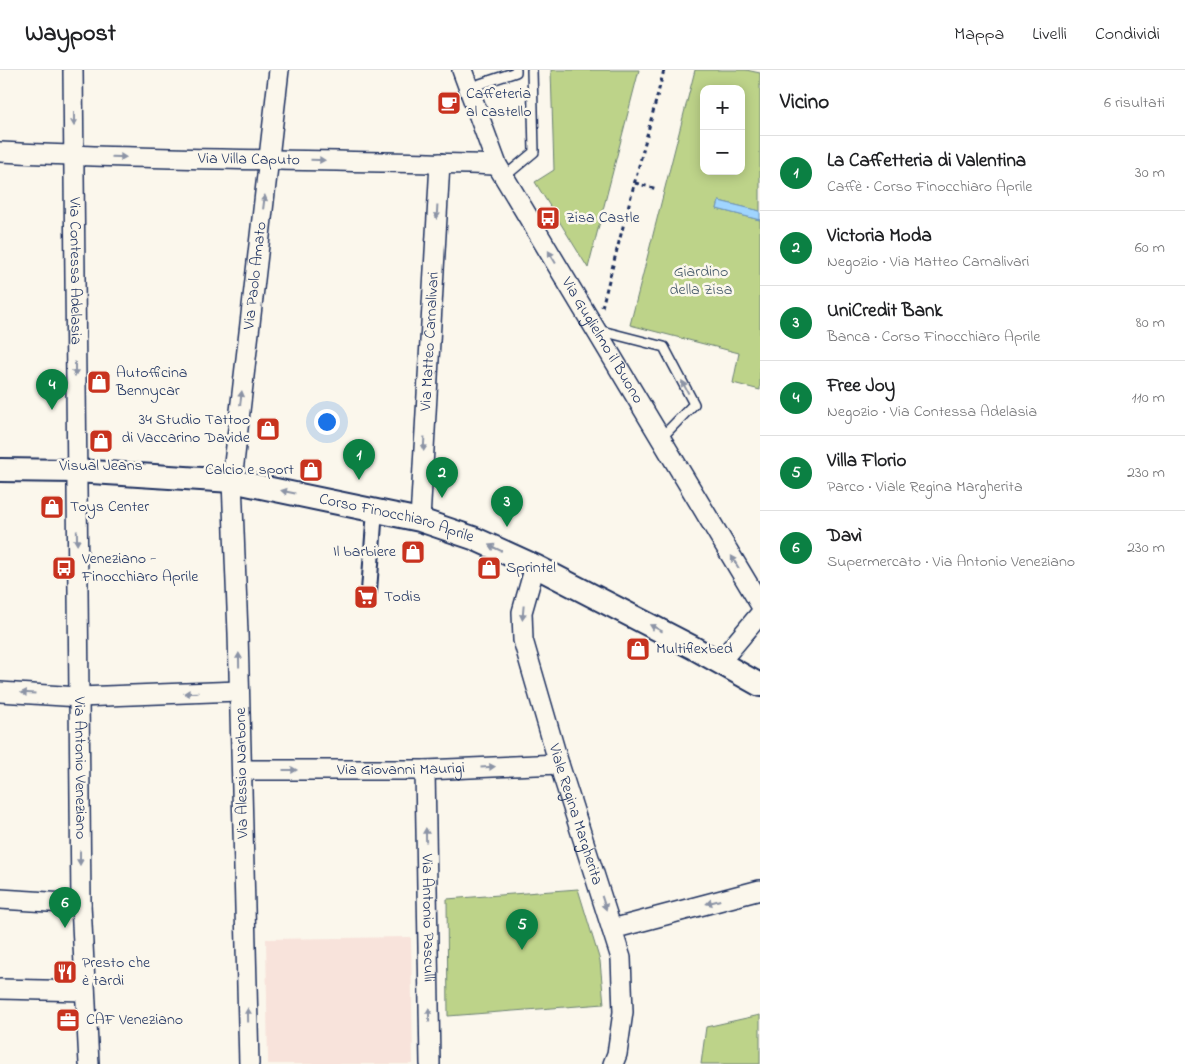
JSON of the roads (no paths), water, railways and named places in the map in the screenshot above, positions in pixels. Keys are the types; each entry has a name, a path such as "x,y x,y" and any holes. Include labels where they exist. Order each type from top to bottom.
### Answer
{"street":[{"name":"Via Contessa Adelasia","path":"73,70 76,472"},
{"name":"Via Paolo Amato","path":"232,481 279,70"},
{"name":"Via Guglielmo il Buono","path":"462,70 500,171 760,604"},
{"name":"Via Villa Caputo","path":"0,152 74,156 440,163 500,171"},
{"name":"Via Matteo Carnalivari","path":"420,520 440,163"},
{"name":"Corso Finocchiaro Aprile","path":"0,470 76,472 232,481 420,520 473,538 535,566 720,662 760,685"},
{"name":"Via Antonio Veneziano","path":"76,472 81,904 88,1064"},
{"name":"Via Alessio Narbone","path":"232,481 240,691 249,1064"},
{"path":"369,591 375,510"},
{"name":"Viale Regina Margherita","path":"535,566 522,612 523,640 559,764 621,958 623,1012 617,1054 613,1064"},
{"path":"720,662 760,614"},
{"path":"0,692 79,697 240,691"},
{"name":"Via Giovanni Maurigi","path":"242,770 425,770 559,764"},
{"name":"Via Antonio Pasculli","path":"425,770 430,1064"},
{"path":"612,929 760,890"},
{"path":"0,898 81,904"},
{"path":"0,989 85,990"}],"lane":[{"path":"468,88 516,72 516,70"},
{"path":"500,171 534,152 532,70"},
{"path":"596,330 664,347 694,404 661,438"}],"water":[{"path":"719,201 760,211 760,220 717,209"}],"place":[{"name":"Caffeteria al castello","path":"449,103"},
{"name":"Zisa Castle","path":"548,218"},
{"name":"Autofficina Bennycar","path":"99,382"},
{"name":"Free Joy","path":"52,410"},
{"name":"34 Studio Tattoo di Vaccarino Davide","path":"268,429"},
{"name":"Visual Jeans","path":"101,441"},
{"name":"Calcio e sport","path":"311,470"},
{"name":"La Caffetteria di Valentina","path":"359,480"},
{"name":"Victoria Moda","path":"442,498"},
{"name":"Toys Center","path":"52,507"},
{"name":"UniCredit Bank","path":"507,527"},
{"name":"Il barbiere","path":"413,552"},
{"name":"Veneziano - Finocchiaro Aprile","path":"64,568"},
{"name":"Sprintel","path":"489,568"},
{"name":"Todis","path":"366,597"},
{"name":"Multiflexbed","path":"638,649"},
{"name":"Davì","path":"65,928"},
{"name":"Villa Florio","path":"522,950"},
{"name":"Presto che è tardi","path":"65,972"},
{"name":"CAF Veneziano","path":"68,1020"}],"park label":[{"name":"Giardino della Zisa","path":"701,281"}]}
